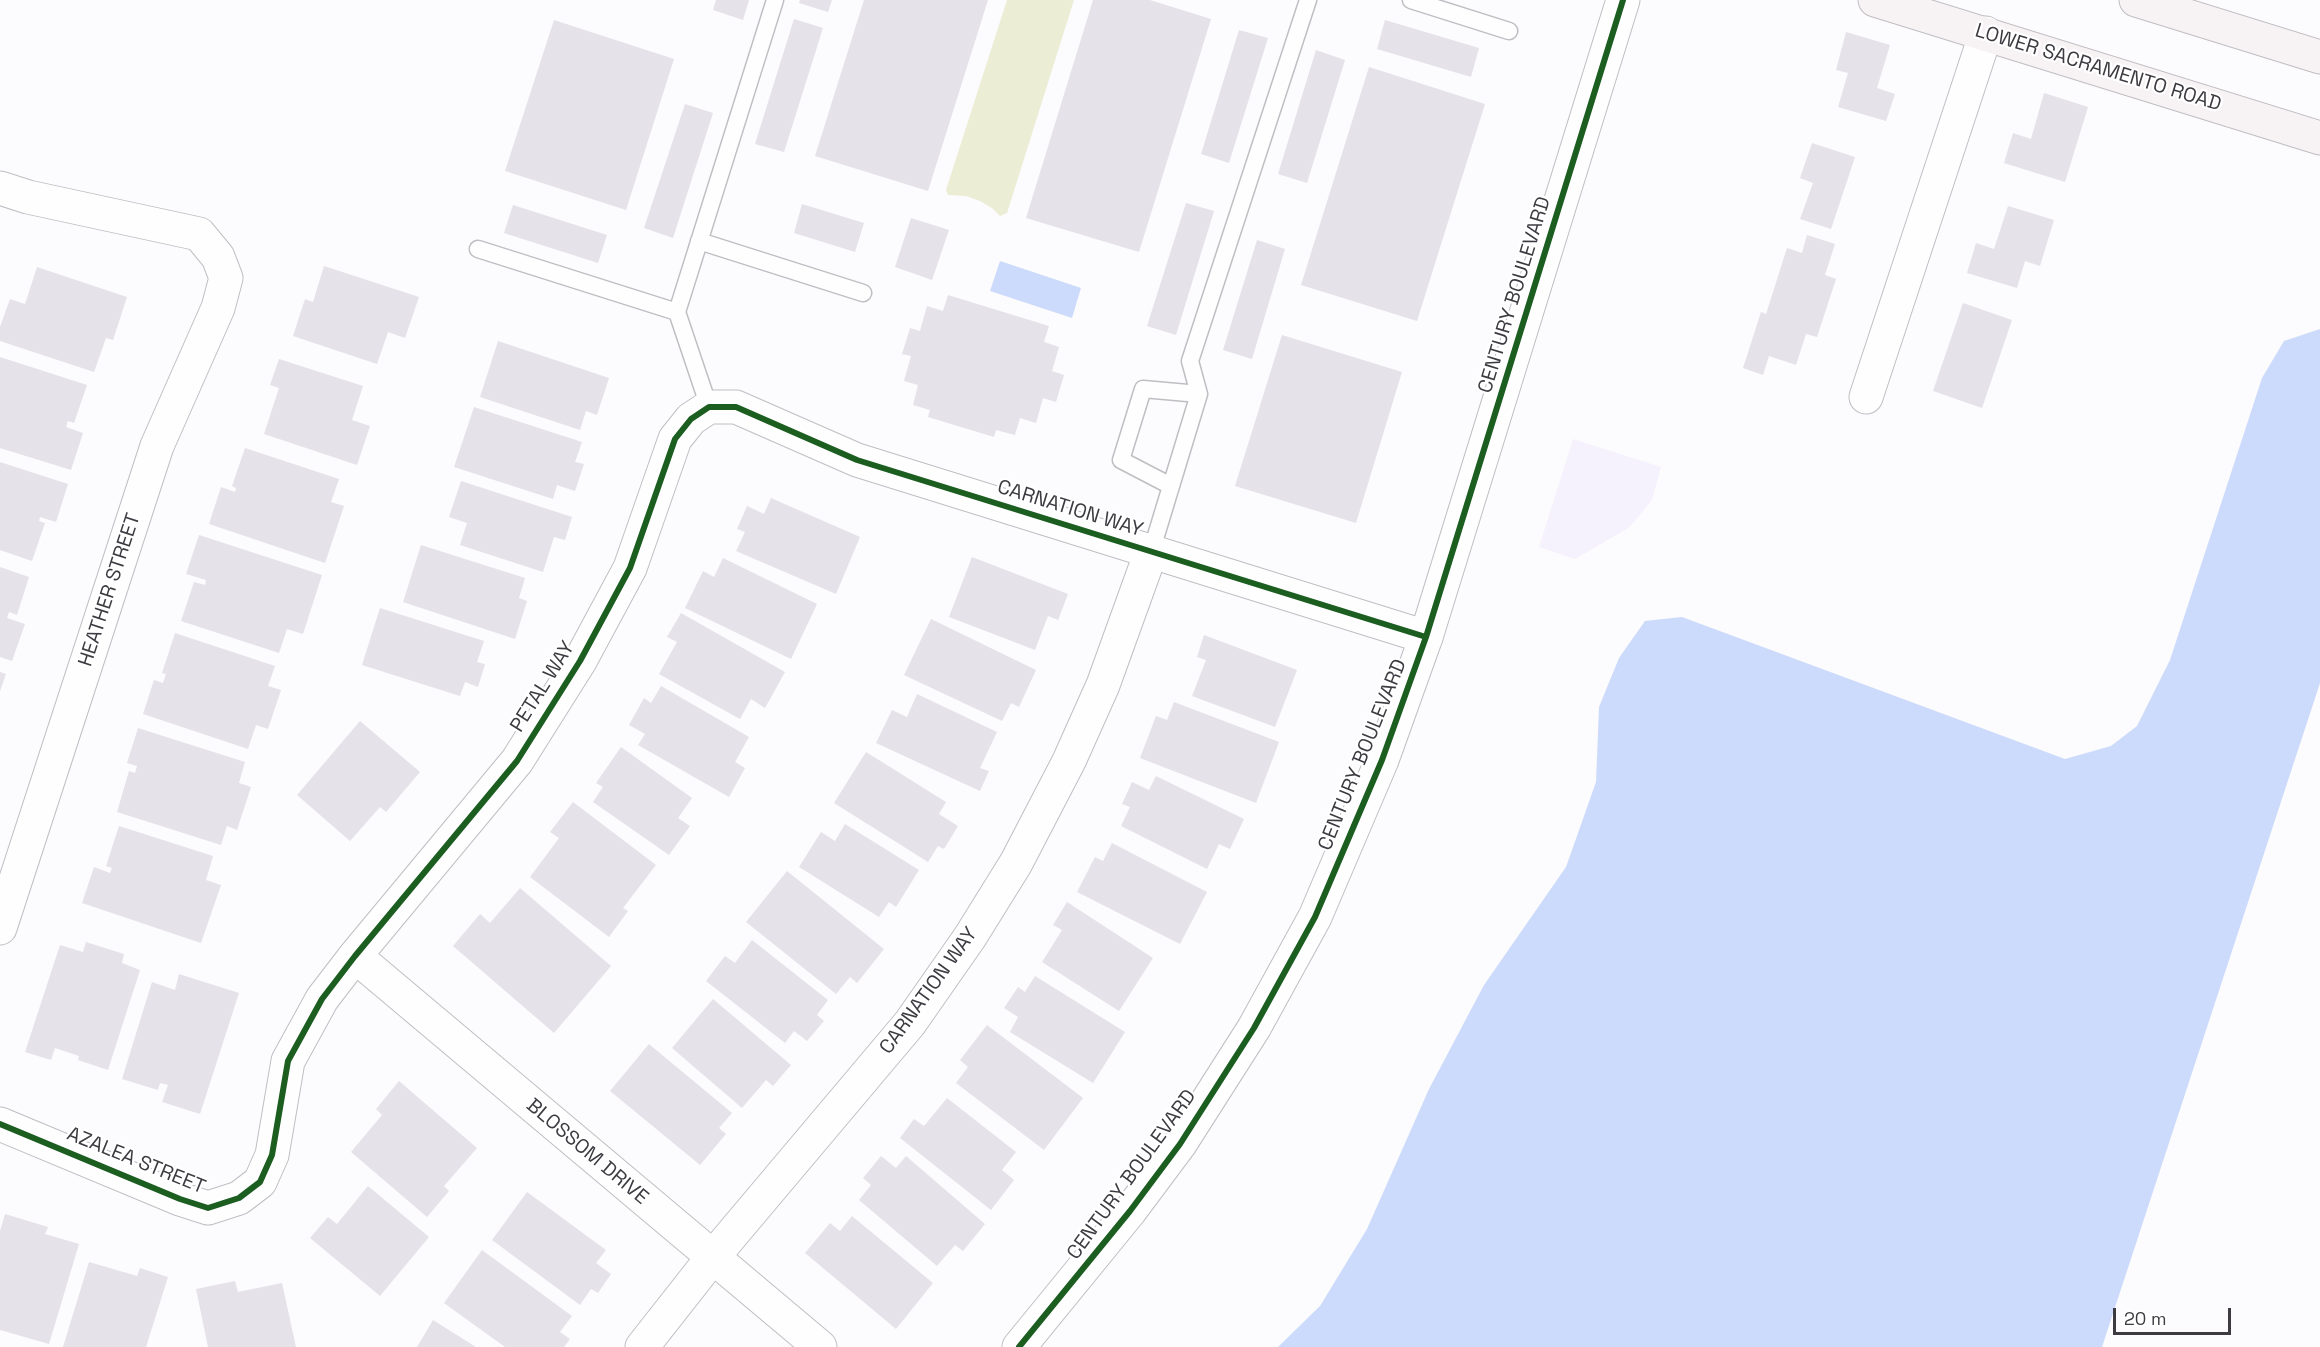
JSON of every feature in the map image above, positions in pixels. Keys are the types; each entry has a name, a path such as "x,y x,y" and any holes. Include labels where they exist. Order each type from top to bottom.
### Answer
{"main road":[{"name":"LOWER SACRAMENTO ROAD","path":"1875,0 2320,138"},
{"path":"2136,0 2320,57"}],"street":[{"name":"CENTURY BOULEVARD","path":"1019,1347 1130,1211 1180,1144 1254,1029 1315,917 1382,760 1426,637 1623,0"},
{"path":"1866,397 1986,33"},
{"name":"HEATHER STREET","path":"0,188 28,197 199,234 218,256 226,278 218,308 157,446 0,928"},
{"name":"CARNATION WAY","path":"709,407 736,407 856,459 1426,637"},
{"name":"PETAL WAY","path":"355,956 517,760 580,661 630,568 675,439 691,419 709,407"},
{"name":"CARNATION WAY","path":"642,1347 712,1258 910,1023 976,928 1016,863 1069,760 1103,685 1151,552"},
{"name":"AZALEA STREET","path":"0,1124 180,1199 208,1208 239,1198 260,1182 272,1155 288,1060 322,999 355,956"},
{"name":"BLOSSOM DRIVE","path":"355,956 820,1347"}],"lane":[{"path":"709,407 677,312 775,0"},
{"path":"1151,552 1199,394 1190,361 1308,0"},
{"path":"1411,0 1509,31"},
{"path":"699,241 863,293"},
{"path":"477,249 677,312"},
{"path":"1171,486 1121,460 1143,389 1199,394"}],"shaded area":[{"path":"1573,439 1661,467 1652,500 1630,527 1575,559 1539,547"}],"green space":[{"path":"1007,0 1074,0 1007,213 1000,216 980,201 966,196 948,195 946,190"}],"water":[{"path":"1000,261 1081,288 1072,318 990,291"},
{"path":"2320,329 2320,683 2102,1347 1278,1347 1320,1306 1367,1229 1429,1089 1484,985 1566,867 1596,782 1599,707 1619,658 1645,621 1682,617 2065,759 2111,746 2137,726 2170,660 2262,378 2284,341"}],"building":[{"path":"716,0 749,0 743,20 713,10"},
{"path":"800,0 832,0 828,12 799,3"},
{"path":"864,0 988,0 928,191 815,156"},
{"path":"1093,0 1150,0 1211,19 1139,252 1026,218"},
{"path":"794,19 823,28 784,152 755,144"},
{"path":"554,20 674,59 626,210 505,171"},
{"path":"1385,20 1479,48 1471,77 1377,49"},
{"path":"1239,30 1268,38 1229,163 1201,154"},
{"path":"1846,32 1890,45 1877,88 1895,94 1886,121 1838,107 1848,73 1836,70"},
{"path":"1316,50 1345,60 1307,183 1278,174"},
{"path":"1369,67 1485,104 1417,321 1301,285"},
{"path":"2044,93 2088,107 2065,182 2004,163 2013,133 2031,139"},
{"path":"685,104 713,113 673,238 644,228"},
{"path":"1812,143 1855,157 1831,229 1800,219 1813,183 1800,178"},
{"path":"1186,203 1214,211 1176,335 1147,326"},
{"path":"802,204 864,223 855,252 794,233"},
{"path":"513,205 607,235 598,263 504,233"},
{"path":"2008,206 2054,220 2040,266 2025,261 2017,288 1967,273 1976,243 1994,249"},
{"path":"911,218 949,230 932,280 895,267"},
{"path":"1807,235 1835,244 1825,275 1836,279 1817,337 1806,334 1796,365 1769,356 1763,375 1743,368 1761,312 1766,314 1787,248 1802,253"},
{"path":"1257,240 1285,249 1252,359 1223,350"},
{"path":"324,266 419,297 405,338 388,332 377,364 293,336 305,299 313,302"},
{"path":"37,267 127,297 113,340 106,338 94,372 0,341 0,327 10,299 25,304"},
{"path":"948,295 1049,326 1044,342 1059,347 1052,371 1064,375 1056,402 1043,398 1036,423 1020,418 1015,435 996,430 994,437 928,417 930,410 913,405 918,385 904,381 911,356 902,354 910,328 920,331 927,306 943,311"},
{"path":"1963,303 2012,320 1982,408 1933,391"},
{"path":"1282,335 1402,372 1356,523 1235,486"},
{"path":"498,341 609,378 597,415 586,411 580,430 480,397"},
{"path":"0,357 87,385 74,423 68,421 66,427 83,433 71,470 0,448"},
{"path":"279,359 363,386 352,420 370,426 357,465 264,434 279,388 270,385"},
{"path":"474,407 582,442 575,462 584,464 575,491 557,485 553,499 454,467"},
{"path":"245,448 339,479 331,502 344,506 325,563 209,524 221,487 235,492 236,488 232,486"},
{"path":"0,462 68,484 56,522 40,517 39,521 45,523 32,561 0,550"},
{"path":"461,481 572,517 565,540 554,537 543,572 460,545 467,523 449,517"},
{"path":"771,498 860,537 836,594 736,551 745,532 737,529 747,506 764,514"},
{"path":"199,535 322,575 303,634 287,629 279,653 181,621 194,582 205,585 206,580 186,574"},
{"path":"421,545 525,578 519,598 527,601 515,639 403,602"},
{"path":"972,557 1068,594 1058,620 1048,616 1035,650 949,617"},
{"path":"723,558 817,604 791,659 685,608 703,571 714,577"},
{"path":"0,567 29,577 17,615 9,612 7,618 25,624 12,661 0,657"},
{"path":"380,608 484,641 477,662 485,664 478,687 465,682 460,696 362,665"},
{"path":"681,613 785,672 765,708 751,699 740,719 659,674 677,642 667,637"},
{"path":"931,619 1036,670 1019,707 1011,703 1002,721 904,675"},
{"path":"175,633 275,666 268,686 281,690 268,729 256,725 248,749 143,714 154,680 163,683 166,674 162,673"},
{"path":"1204,635 1297,670 1275,727 1192,696 1206,660 1197,657"},
{"path":"0,672 6,674 0,691"},
{"path":"661,686 749,737 735,762 745,768 729,797 638,745 645,734 629,725 644,698 651,703"},
{"path":"917,694 997,732 980,768 989,771 980,791 876,743 892,710 907,717"},
{"path":"1174,702 1279,742 1256,803 1140,758 1156,716 1167,720"},
{"path":"360,721 420,772 386,812 380,807 350,841 297,795"},
{"path":"138,728 245,762 239,783 251,787 237,830 227,826 221,845 117,812 129,771 135,773 137,766 127,763"},
{"path":"621,747 692,798 678,818 690,826 669,855 593,802 603,787 596,783"},
{"path":"866,752 946,802 939,814 958,826 944,849 938,846 928,862 834,803"},
{"path":"1156,776 1244,819 1230,849 1219,844 1207,869 1121,826 1130,807 1122,804 1132,782 1149,790"},
{"path":"573,802 656,865 623,908 628,911 609,937 530,877 559,838 550,832"},
{"path":"845,824 919,870 896,907 889,902 879,917 799,867 821,832 835,841"},
{"path":"119,826 213,856 206,880 221,885 201,943 82,903 94,867 110,873 112,868 106,866"},
{"path":"1112,843 1207,892 1180,944 1077,892 1095,857 1103,861"},
{"path":"787,871 884,949 857,983 850,977 836,994 746,922"},
{"path":"520,888 611,966 554,1033 453,946 480,914 490,923"},
{"path":"1067,902 1153,958 1119,1011 1042,962 1062,930 1053,925"},
{"path":"752,940 828,1000 817,1015 824,1021 807,1041 794,1031 785,1043 706,981 725,956 735,963"},
{"path":"86,942 124,954 122,963 140,970 108,1070 78,1060 79,1056 55,1048 51,1060 25,1052 60,945 83,952"},
{"path":"179,974 239,993 200,1114 162,1102 168,1085 160,1083 158,1090 122,1079 152,982 175,990"},
{"path":"1035,976 1125,1032 1093,1083 1010,1032 1018,1017 1004,1008 1018,987 1025,992"},
{"path":"713,999 791,1065 773,1086 766,1080 742,1108 672,1048"},
{"path":"987,1025 1083,1098 1044,1150 956,1083 968,1067 960,1060"},
{"path":"649,1044 732,1113 719,1128 726,1134 700,1165 610,1091"},
{"path":"399,1081 477,1148 444,1186 449,1191 427,1217 351,1152 382,1115 376,1109"},
{"path":"947,1098 1016,1152 1002,1170 1014,1180 991,1210 900,1138 914,1119 924,1126"},
{"path":"881,1156 896,1168 906,1156 985,1224 963,1251 955,1245 937,1266 859,1200 871,1185 863,1178"},
{"path":"368,1186 429,1237 380,1296 310,1238 328,1217 337,1224"},
{"path":"527,1192 606,1250 596,1263 611,1274 598,1293 591,1289 580,1305 492,1240"},
{"path":"5,1214 48,1227 45,1234 79,1244 49,1344 0,1330 0,1231"},
{"path":"852,1216 933,1283 896,1329 805,1253 830,1223 840,1231"},
{"path":"482,1250 572,1316 560,1332 570,1339 564,1347 505,1347 444,1303"},
{"path":"89,1262 137,1276 140,1268 168,1277 146,1347 63,1347"},
{"path":"235,1281 238,1292 282,1283 296,1347 208,1347 196,1289"},
{"path":"433,1320 476,1347 417,1347"}],"cycle path":[{"path":"1019,1347 1130,1211 1180,1144 1254,1028 1315,917 1382,760 1426,637 1623,0"},
{"path":"0,1124 180,1199 208,1208 239,1198 260,1182 272,1155 288,1061 322,999 517,761 580,661 630,568 675,439 691,419 709,407 736,407 857,460 1426,637"}]}
